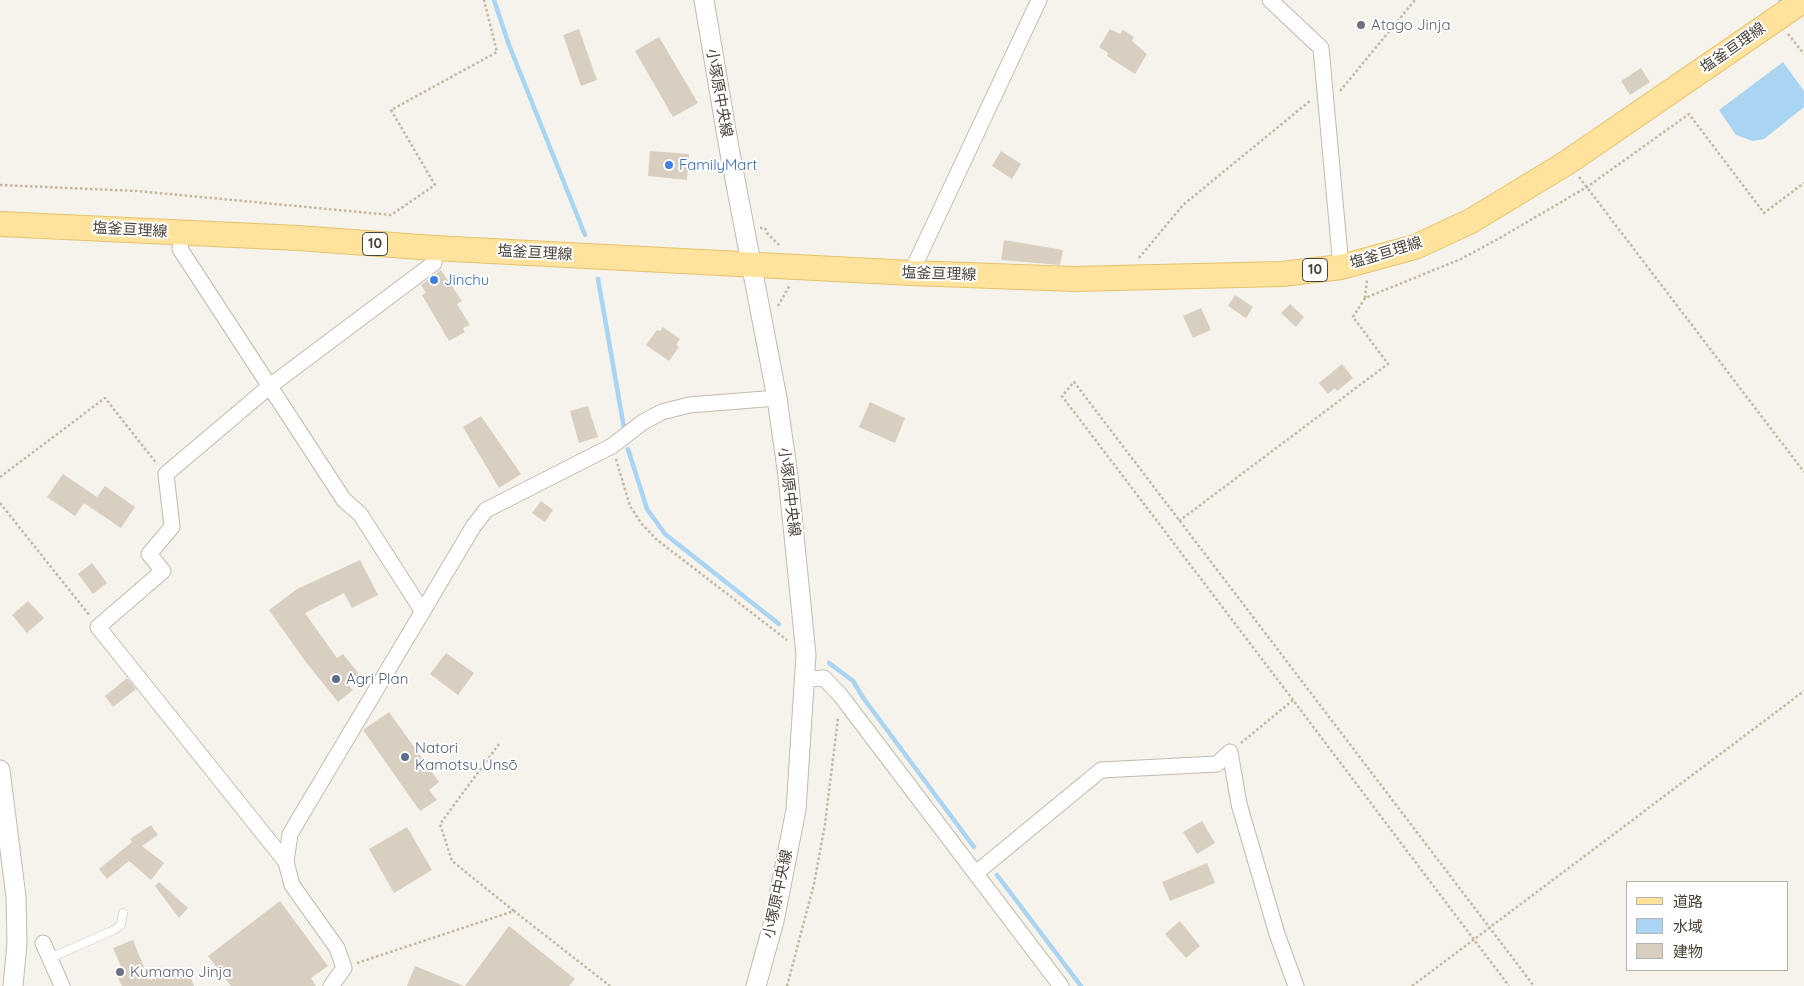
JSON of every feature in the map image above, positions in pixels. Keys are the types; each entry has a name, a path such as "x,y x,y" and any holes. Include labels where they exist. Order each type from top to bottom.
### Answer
{"main road":[{"name":"塩釜亘理線","path":"0,224 911,274 1074,279 1282,274 1340,267 1423,243 1471,221 1568,162 1804,0"}],"street":[{"name":"小塚原中央線","path":"704,0 751,265 777,398 788,476 806,655 796,810 774,921 756,986"},
{"path":"911,274 1039,0"},
{"path":"1270,0 1321,48 1340,267"},
{"path":"182,233 180,249 344,500 360,514 423,612"},
{"path":"286,862 98,627 164,572 149,554 172,527 166,474 270,386 434,263 434,248"},
{"path":"331,986 344,968 337,948 292,885 286,862 290,834 473,527 486,510 612,446 643,422 662,412 689,405 777,398"},
{"path":"805,679 824,678 841,696 1061,986"},
{"path":"976,873 1101,770 1217,764 1230,752"},
{"path":"1230,752 1239,804 1277,934 1296,986"},
{"path":"0,770 16,897 17,943 13,986"},
{"path":"43,943 62,986"}],"lane":[{"path":"50,958 114,930 121,925 123,913"}],"path":[{"path":"0,185 138,191 391,215 436,185 391,110 497,52 484,0"},
{"path":"1326,108 1415,0"},
{"path":"1776,19 1804,54"},
{"path":"1139,258 1183,205 1281,126 1325,87"},
{"path":"1179,520 1388,364 1353,317 1365,298 1462,259 1587,187 1689,114 1764,213 1804,183"},
{"path":"1568,162 1804,472"},
{"path":"765,228 767,233 783,250"},
{"path":"773,299 781,298 790,288"},
{"path":"1509,986 1062,396 1074,382 1534,986"},
{"path":"0,477 105,398 166,474"},
{"path":"612,446 630,506 641,524 656,539 806,655"},
{"path":"0,503 98,627"},
{"path":"1412,986 1804,690"},
{"path":"787,986 814,884 825,824 841,696"},
{"path":"1230,752 1293,700"},
{"path":"499,744 440,824 452,861 610,986"},
{"path":"344,968 514,910"}],"water":[{"path":"1783,62 1804,91 1804,107 1764,139 1753,141 1736,135 1719,110"}],"building":[{"path":"579,29 597,80 581,86 563,35"},
{"path":"1110,29 1120,34 1123,30 1134,37 1132,41 1147,54 1135,74 1107,56 1108,53 1099,47"},
{"path":"659,37 698,103 673,117 635,51"},
{"path":"1641,68 1650,82 1630,95 1621,81"},
{"name":"FamilyMart","path":"650,151 689,154 687,180 648,176"},
{"path":"1001,151 1021,164 1012,179 992,166"},
{"path":"1004,240 1063,250 1060,265 1001,260"},
{"path":"441,270 462,301 457,304 470,325 463,328 465,332 449,341 422,295 426,293 421,285"},
{"path":"1235,295 1253,307 1246,318 1228,306"},
{"path":"1290,304 1304,317 1296,327 1281,313"},
{"path":"1201,308 1211,330 1193,338 1183,316"},
{"path":"663,327 680,339 676,345 679,347 669,361 646,345 657,330 660,331"},
{"path":"1342,364 1353,378 1337,391 1335,388 1328,394 1319,383"},
{"path":"870,402 905,418 895,443 859,427"},
{"path":"588,406 598,437 579,443 570,411"},
{"path":"481,416 521,474 499,488 463,427"},
{"path":"63,474 97,497 105,486 135,507 121,528 84,503 75,516 47,497"},
{"path":"541,501 553,510 545,522 532,513"},
{"path":"360,560 378,595 352,608 344,593 305,613 337,658 343,654 359,674 347,684 353,690 338,702 305,661 269,610 297,589"},
{"path":"92,563 107,583 93,594 78,574"},
{"path":"28,601 44,618 27,633 12,615"},
{"path":"446,653 474,673 458,695 430,674"},
{"path":"127,678 136,689 113,707 105,696"},
{"path":"389,712 439,782 429,790 437,800 420,811 363,730"},
{"path":"1202,821 1215,843 1197,854 1183,832"},
{"path":"151,825 158,835 142,846 164,863 151,880 129,861 107,879 99,869 132,842 130,839"},
{"path":"407,827 432,870 394,893 369,849"},
{"path":"1207,863 1215,883 1170,901 1162,882"},
{"path":"159,882 188,908 179,918 155,886"},
{"path":"280,901 328,966 311,978 316,986 231,986 208,956"},
{"path":"1180,921 1200,946 1186,958 1165,934"},
{"path":"509,926 575,979 569,986 465,986"},
{"path":"133,940 149,980 187,968 194,986 122,986 114,970 121,967 113,948"},
{"path":"415,966 464,986 407,986"}],"waterway":[{"path":"494,0 509,45 585,235"},
{"path":"598,279 624,428"},
{"path":"628,449 647,509 665,534 779,624"},
{"path":"829,663 853,681 864,699 974,847"},
{"path":"997,875 1081,986"}],"place":[{"name":"Atago Jinja","path":"1361,25"},
{"name":"FamilyMart","path":"669,165"},
{"name":"Jinchu","path":"434,280"},
{"name":"Agri Plan","path":"336,679"},
{"name":"Natori Kamotsu Unsō","path":"405,757"},
{"name":"Kumamo Jinja","path":"120,972"}]}
